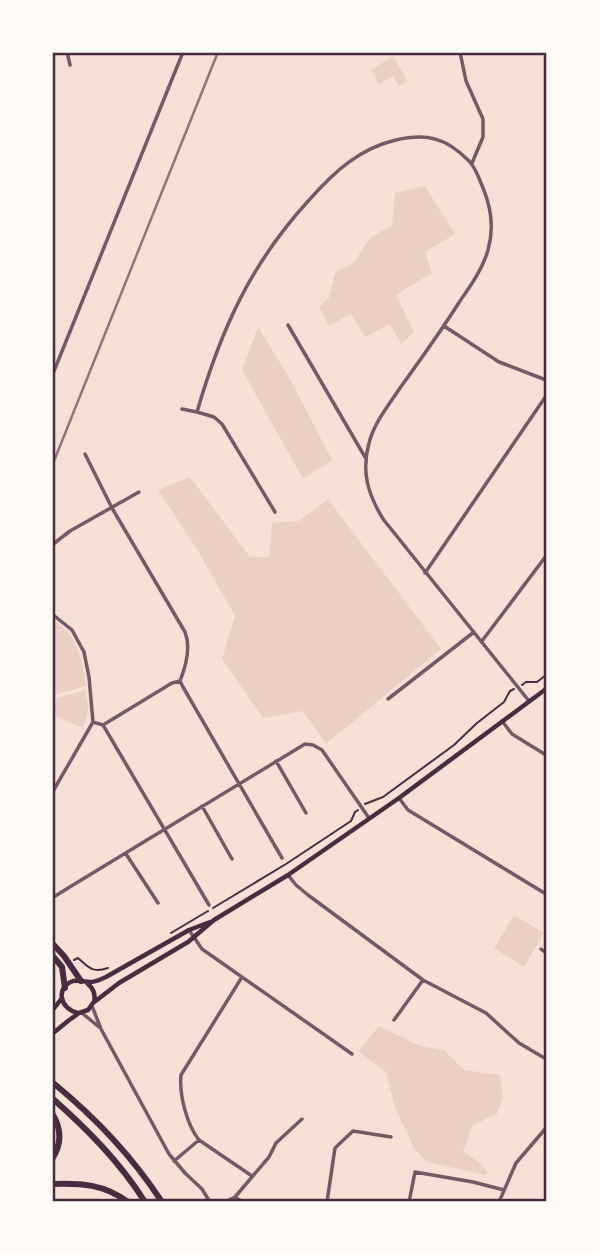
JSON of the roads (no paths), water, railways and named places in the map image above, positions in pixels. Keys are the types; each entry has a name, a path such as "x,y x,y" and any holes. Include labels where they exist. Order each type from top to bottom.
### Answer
{"highway":[{"path":"52,943 84,981"},
{"path":"52,955 62,967 65,988"},
{"path":"52,1082 87,1111 114,1139 138,1167 162,1202"},
{"path":"52,1098 99,1142 145,1202"},
{"path":"52,1113 57,1120 60,1134 58,1148 52,1159"},
{"path":"52,1184 94,1185 109,1190 128,1202"}],"main road":[{"path":"52,1011 69,983 96,981 106,977 189,930 214,920 288,875 399,798 547,689"},
{"path":"52,1034 118,983 194,938 214,920"},
{"path":"84,981 95,993 93,1004"},
{"path":"62,997 69,1011 80,1013"}],"street":[{"path":"67,52 70,65"},
{"path":"52,376 183,52"},
{"path":"460,52 466,80 483,119 483,137 472,163"},
{"path":"197,412 227,325 254,272 289,222 328,179 351,159 383,143 414,136 441,139 472,163 491,214 489,245 482,265 444,326 379,418 366,458 368,486 372,501 383,519 529,701"},
{"path":"288,325 366,458"},
{"path":"444,326 499,362 547,380"},
{"path":"425,573 547,396"},
{"path":"182,409 214,416 222,424 275,512"},
{"path":"85,454 112,508 188,641 180,681 282,858"},
{"path":"52,545 70,531 139,492"},
{"path":"482,641 547,556"},
{"path":"52,614 72,630 84,652 93,722 52,793"},
{"path":"388,699 474,632"},
{"path":"103,725 172,683 180,681"},
{"path":"502,721 512,734 547,755"},
{"path":"93,722 103,725 209,905"},
{"path":"52,898 304,744 322,750 369,818"},
{"path":"276,761 306,813"},
{"path":"399,798 408,810 547,894"},
{"path":"202,806 232,859"},
{"path":"126,854 158,903"},
{"path":"288,875 296,886 423,980 486,1013 519,1043 547,1059"},
{"path":"189,930 202,949 352,1054"},
{"path":"541,949 547,953"},
{"path":"242,977 181,1075 180,1085 188,1121 199,1140 252,1176"},
{"path":"394,1020 423,980"},
{"path":"93,1004 101,1028 157,1133 174,1161 202,1189 210,1202"},
{"path":"80,1013 101,1028"},
{"path":"225,1202 235,1197 269,1157 276,1143 302,1119"},
{"path":"499,1202 516,1163 547,1128"},
{"path":"327,1202 335,1148 353,1132 391,1137"},
{"path":"174,1161 199,1140"},
{"path":"409,1202 415,1172 473,1182 504,1191"},
{"path":"235,1197 242,1202"}],"railway":[{"path":"52,466 218,52"}]}
